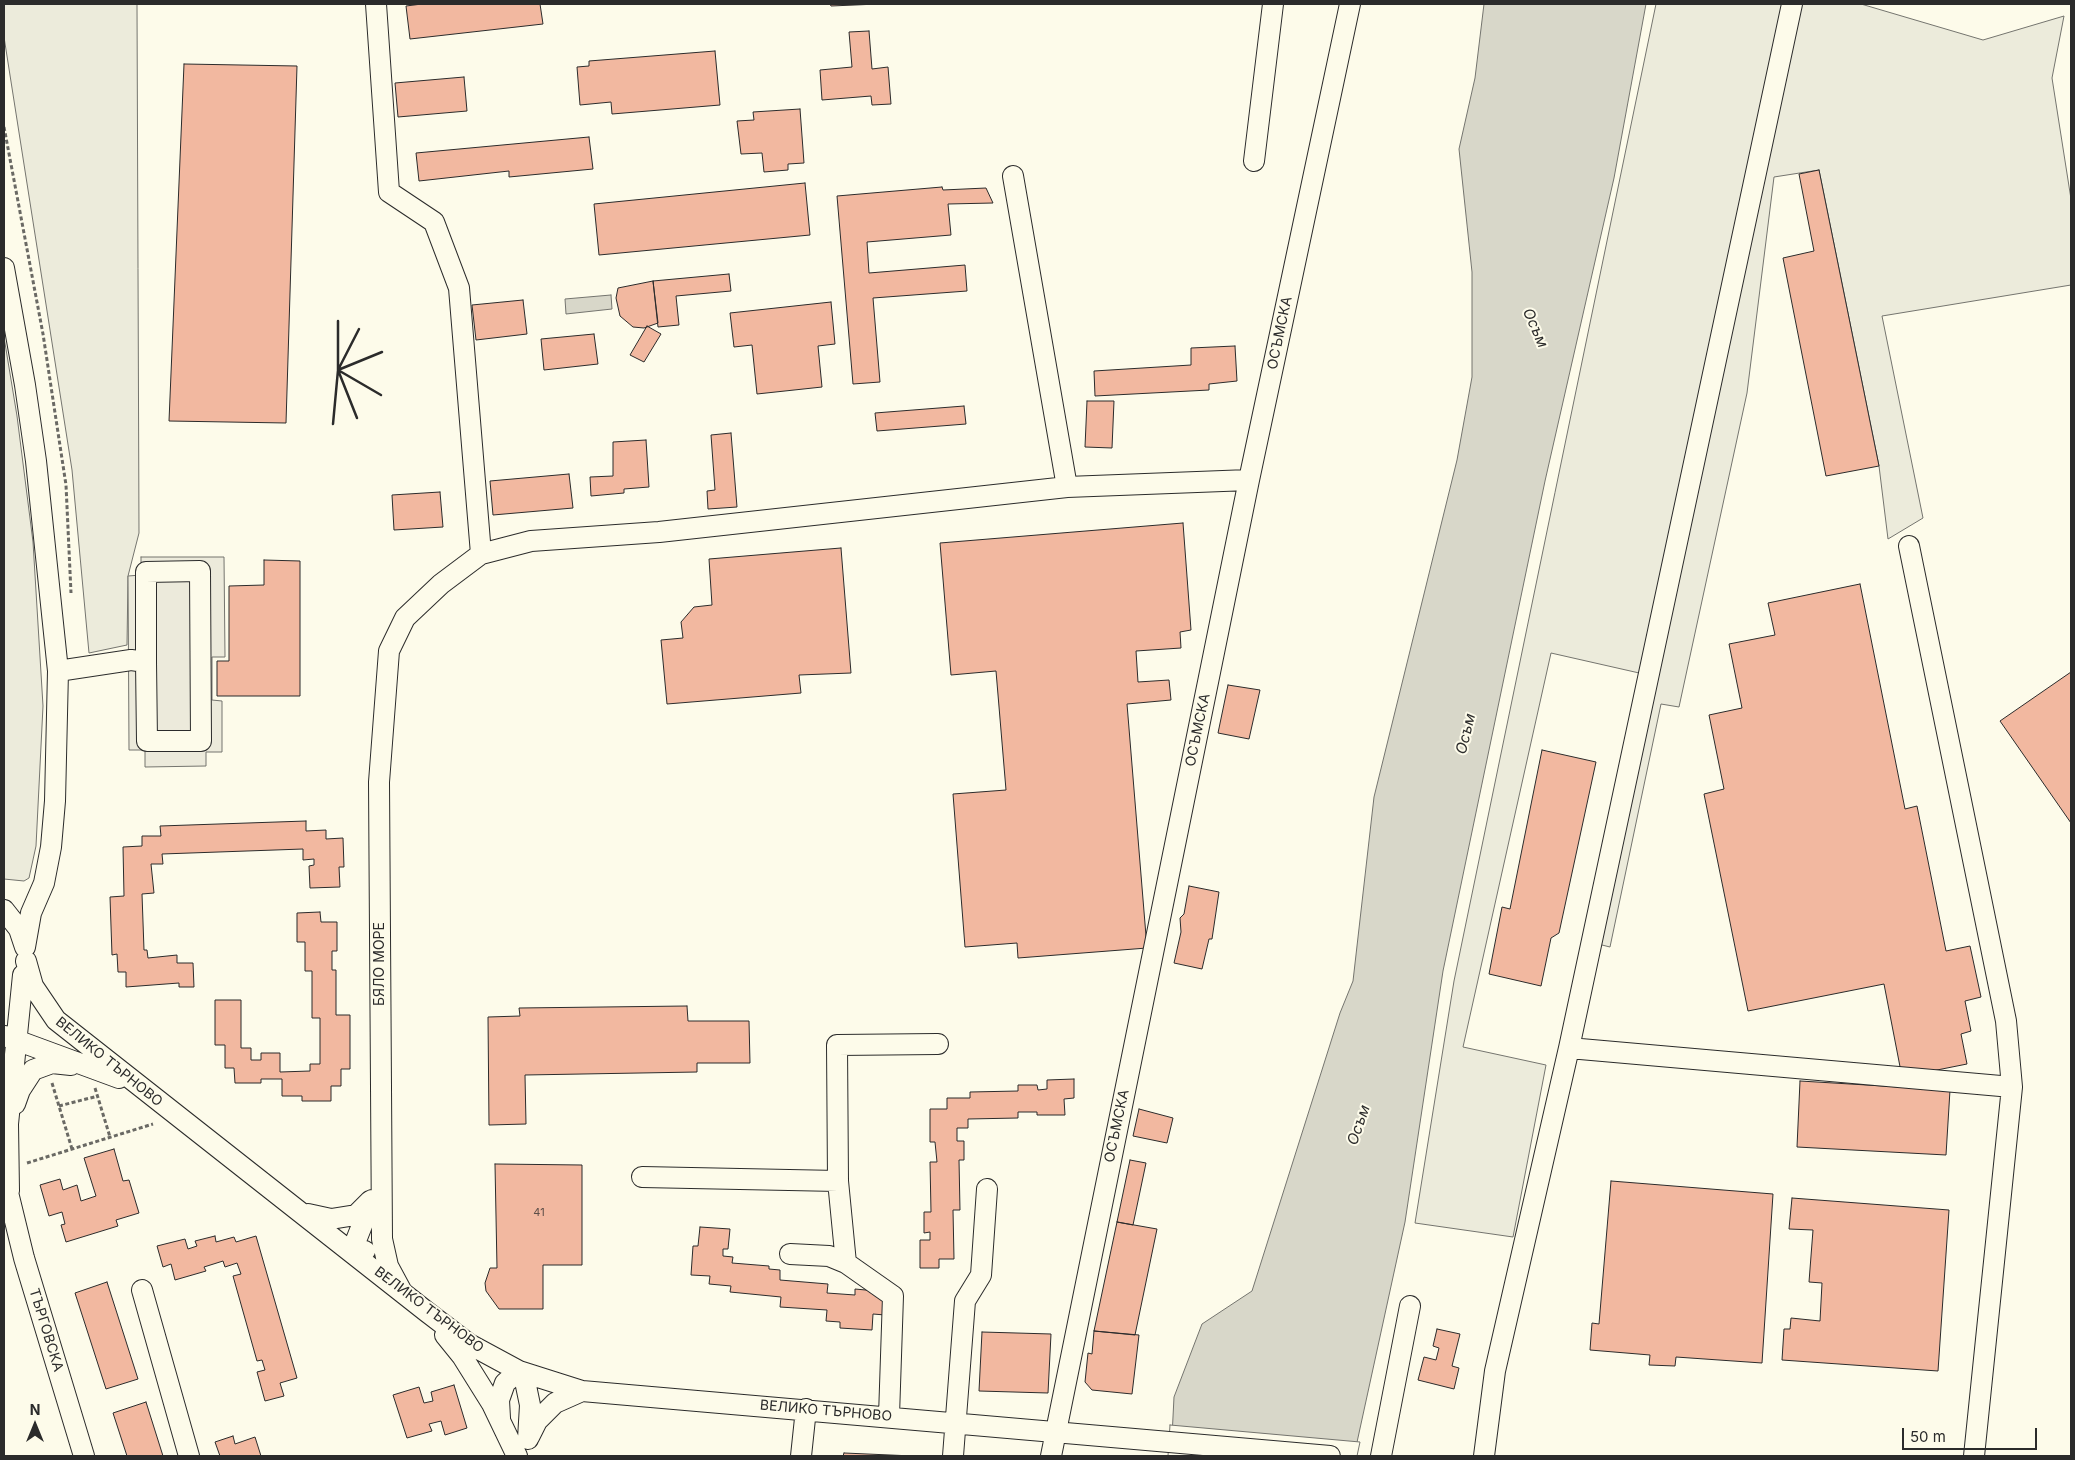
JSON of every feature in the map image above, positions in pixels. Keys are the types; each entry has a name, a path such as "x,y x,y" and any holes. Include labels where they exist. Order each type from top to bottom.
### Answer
{"street":[{"path":"376,4 389,192 434,222 459,288 481,554 530,541 659,532 1068,487 1249,480"},
{"path":"1254,161 1274,4"},
{"name":"ОСЪМСКА","path":"1051,1456 1054,1432 1249,480 1350,4"},
{"path":"1484,1456 1495,1372 1569,1048 1792,4"},
{"path":"1013,176 1068,487"},
{"path":"4,268 25,385 34,452 58,671 55,801 51,848 44,883 31,913 25,961 10,1038 9,1203"},
{"path":"1909,546 2006,1021 2012,1087 1974,1456"},
{"name":"БЯЛО МОРЕ","path":"304,1213 332,1219 356,1215 372,1200 380,1182 379,782 389,651 406,618 441,584 481,554"},
{"path":"200,571 201,741 148,741 146,662 146,572 200,571"},
{"path":"58,671 131,660 146,662"},
{"name":"ВЕЛИКО ТЪРНОВО","path":"4,910 19,928 32,986 56,1020 135,1084 304,1213 469,1344 519,1371 582,1391 889,1416 1330,1456"},
{"path":"4,1005 15,993 25,961"},
{"path":"10,1038 135,1084"},
{"path":"846,1263 838,1181 837,1045 938,1044"},
{"path":"1569,1048 2012,1087"},
{"path":"8,1124 20,1090 33,1070 52,1063 86,1066"},
{"path":"4,1176 9,1203"},
{"path":"642,1177 838,1181"},
{"path":"380,1182 382,1239 388,1266 402,1292"},
{"path":"953,1456 964,1301 981,1275 987,1189"},
{"path":"372,1200 355,1243 356,1255 368,1250 377,1239 381,1224"},
{"name":"ТЪРГОВСКА","path":"9,1203 84,1456"},
{"path":"790,1254 830,1256 846,1263 893,1296 889,1416"},
{"path":"142,1290 189,1456"},
{"path":"1381,1456 1410,1306"},
{"path":"427,1312 462,1356 501,1422 517,1456"},
{"path":"501,1422 498,1400 505,1383 519,1371 525,1381 530,1405 526,1448"},
{"path":"526,1448 537,1421 555,1404 582,1391"},
{"path":"801,1456 806,1410"}],"path":[{"path":"4,127 43,334 66,485 71,602"},
{"path":"51,1079 72,1149"},
{"path":"94,1084 110,1137"},
{"path":"59,1106 98,1096"},
{"path":"26,1163 153,1124"}],"shaded area":[{"path":"4,4 137,4 139,533 128,576 127,645 89,653 72,470 4,37"},
{"path":"1656,4 1861,4 1983,40 2064,16 2052,78 2071,199 2071,285 1882,316 1923,518 1888,539 1879,466 1819,170 1774,177 1747,393 1679,707 1661,704 1610,947 1590,942 1648,675 1551,653 1463,1047 1546,1065 1513,1237 1415,1223 1454,981"},
{"path":"4,337 17,416 33,542 43,706 36,846 29,878 24,881 4,879"},
{"path":"141,557 224,557 225,657 212,657 212,700 222,701 222,752 206,752 206,766 145,767 145,750 129,750 128,576 141,575"}],"water":[{"name":"Осъм","path":"1484,4 1646,4 1614,178 1545,481 1443,971 1405,1222 1354,1456 1171,1456 1174,1397 1202,1324 1252,1291 1340,1013 1353,981 1374,797 1457,460 1472,377 1472,272 1459,149 1475,78"},
{"path":"611,295 612,309 566,314 565,299"}],"pier":[{"path":"1170,1425 1360,1442 1357,1456 1168,1456"}],"building":[{"path":"422,4 540,4 543,24 410,39 406,6"},
{"path":"830,4 878,4 831,6"},
{"path":"869,31 872,69 888,67 891,104 872,105 871,96 822,100 820,70 852,67 849,32"},
{"path":"715,51 720,105 612,114 611,102 580,105 577,67 589,66 589,61"},
{"path":"184,64 297,66 286,423 169,421"},
{"path":"464,77 467,111 398,117 395,83"},
{"path":"800,109 804,163 788,164 788,170 764,172 762,153 741,154 737,121 754,120 753,112"},
{"path":"589,137 593,169 509,177 509,171 419,181 416,153"},
{"path":"1819,170 1879,466 1826,476 1783,258 1814,251 1799,174"},
{"path":"805,183 810,235 599,255 594,204"},
{"path":"942,187 943,190 986,188 993,203 948,204 951,235 867,242 869,273 965,265 967,291 873,298 880,382 853,384 837,196"},
{"path":"729,274 731,291 676,296 679,325 658,327 653,281"},
{"path":"653,281 658,323 644,328 633,327 620,316 616,298 618,288"},
{"path":"523,300 527,334 476,340 472,305"},
{"path":"831,302 835,344 818,346 822,387 757,394 752,345 734,347 730,313"},
{"path":"647,326 661,334 644,362 630,355"},
{"path":"594,334 598,364 544,370 541,339"},
{"path":"1235,346 1237,381 1209,384 1209,390 1095,396 1094,371 1191,365 1191,348"},
{"path":"1087,401 1114,401 1112,448 1085,447"},
{"path":"964,406 966,424 877,431 875,413"},
{"path":"731,433 737,507 708,509 707,491 715,490 711,435"},
{"path":"646,440 649,487 624,489 624,493 591,496 590,477 613,476 613,442"},
{"path":"569,474 573,508 493,515 490,481"},
{"path":"440,492 443,527 394,530 392,495"},
{"path":"1183,523 1191,630 1180,632 1181,648 1136,651 1138,682 1169,680 1171,700 1127,704 1147,948 1018,958 1017,943 965,947 953,794 1006,790 996,671 951,675 940,543"},
{"path":"841,548 851,673 799,675 801,693 667,704 661,640 683,638 681,622 694,607 712,605 709,559"},
{"path":"264,560 300,561 300,696 217,696 217,661 229,661 229,586 264,585"},
{"path":"1860,584 1905,809 1917,806 1946,951 1970,946 1981,997 1965,1001 1971,1031 1961,1034 1967,1064 1902,1077 1884,984 1748,1011 1704,794 1724,789 1709,715 1742,708 1729,644 1775,635 1768,603"},
{"path":"2071,672 2071,823 2000,721"},
{"path":"1228,685 1260,690 1249,739 1218,733"},
{"path":"1542,750 1596,762 1559,933 1551,938 1541,986 1489,974 1502,907 1510,909"},
{"path":"306,821 306,831 326,830 326,839 343,838 344,867 339,867 340,887 310,888 309,866 314,865 314,859 303,860 303,849 162,854 163,864 151,864 154,893 142,894 144,950 147,950 148,958 177,955 177,963 193,963 194,987 179,987 179,983 126,987 126,972 118,972 117,954 112,955 110,897 124,896 123,847 142,846 142,836 161,836 160,826"},
{"path":"1189,886 1219,892 1212,939 1209,939 1202,969 1174,963 1181,932 1180,918 1184,914"},
{"path":"320,912 321,922 337,922 337,951 332,951 332,970 336,970 336,1015 350,1015 350,1069 341,1069 341,1086 331,1086 331,1101 302,1101 302,1096 282,1096 282,1079 261,1079 261,1083 235,1083 234,1068 225,1068 225,1045 215,1045 215,1000 241,1000 241,1048 251,1048 251,1060 261,1060 261,1053 280,1053 280,1072 310,1071 310,1064 320,1064 320,1018 312,1018 312,971 305,971 305,942 297,942 297,913"},
{"path":"687,1006 688,1021 749,1021 750,1063 697,1063 697,1072 525,1075 526,1124 489,1125 488,1017 520,1016 519,1008"},
{"path":"1074,1079 1074,1098 1064,1099 1065,1115 1037,1115 1037,1112 1018,1112 1018,1118 968,1119 968,1128 957,1128 957,1141 964,1141 964,1160 959,1160 960,1210 953,1210 954,1259 939,1259 939,1268 920,1268 920,1240 930,1240 930,1232 924,1233 924,1212 931,1212 930,1162 937,1162 935,1142 930,1142 930,1109 947,1109 947,1098 970,1098 970,1092 1018,1091 1018,1085 1037,1085 1038,1090 1047,1089 1047,1080"},
{"path":"1800,1081 1950,1090 1946,1155 1797,1147"},
{"path":"1139,1109 1173,1118 1167,1143 1133,1136"},
{"path":"114,1149 123,1181 129,1180 139,1213 116,1220 118,1226 66,1242 61,1225 65,1224 62,1212 49,1216 40,1185 60,1179 63,1190 77,1185 81,1201 96,1196 84,1158"},
{"path":"1130,1160 1146,1163 1133,1225 1117,1222"},
{"path":"495,1164 582,1165 582,1265 543,1265 543,1309 499,1309 486,1291 485,1283 490,1268 497,1268"},
{"path":"1611,1181 1773,1194 1762,1363 1676,1357 1675,1366 1649,1365 1650,1355 1590,1350 1592,1323 1599,1324"},
{"path":"1792,1198 1949,1210 1938,1371 1782,1360 1784,1329 1790,1329 1791,1318 1820,1321 1822,1283 1809,1282 1813,1230 1789,1229"},
{"path":"1117,1222 1157,1229 1135,1335 1094,1331"},
{"path":"700,1227 730,1229 728,1249 723,1249 723,1256 733,1257 732,1263 769,1266 769,1269 780,1270 780,1280 828,1284 827,1293 855,1295 855,1289 887,1292 885,1315 873,1314 872,1330 840,1328 840,1322 826,1321 827,1310 780,1307 781,1297 730,1292 731,1286 709,1284 710,1276 691,1275 693,1246 698,1246"},
{"path":"215,1236 216,1242 234,1237 236,1242 256,1236 297,1378 280,1383 284,1396 265,1401 257,1372 265,1370 262,1360 257,1361 233,1276 241,1274 237,1263 225,1267 223,1261 204,1267 206,1271 175,1280 171,1264 163,1267 157,1246 185,1239 188,1249 197,1246 195,1241"},
{"path":"107,1282 138,1379 106,1389 75,1293"},
{"path":"1437,1329 1460,1334 1452,1366 1459,1368 1454,1389 1418,1380 1424,1357 1436,1360 1439,1348 1433,1346"},
{"path":"1094,1331 1139,1335 1132,1394 1092,1390 1085,1382 1088,1353 1092,1354"},
{"path":"982,1332 1051,1334 1048,1393 979,1391"},
{"path":"454,1385 467,1428 445,1435 441,1421 429,1424 432,1431 407,1438 393,1395 419,1387 424,1403 433,1401 431,1392"},
{"path":"146,1402 163,1456 127,1456 113,1413"},
{"path":"233,1436 235,1444 255,1437 261,1456 220,1456 215,1442"},
{"path":"844,1453 913,1456 843,1456"}],"wall":[{"path":"333,424 338,370 338,321"},
{"path":"357,418 338,370 359,329"},
{"path":"381,395 338,370 382,352"}]}
